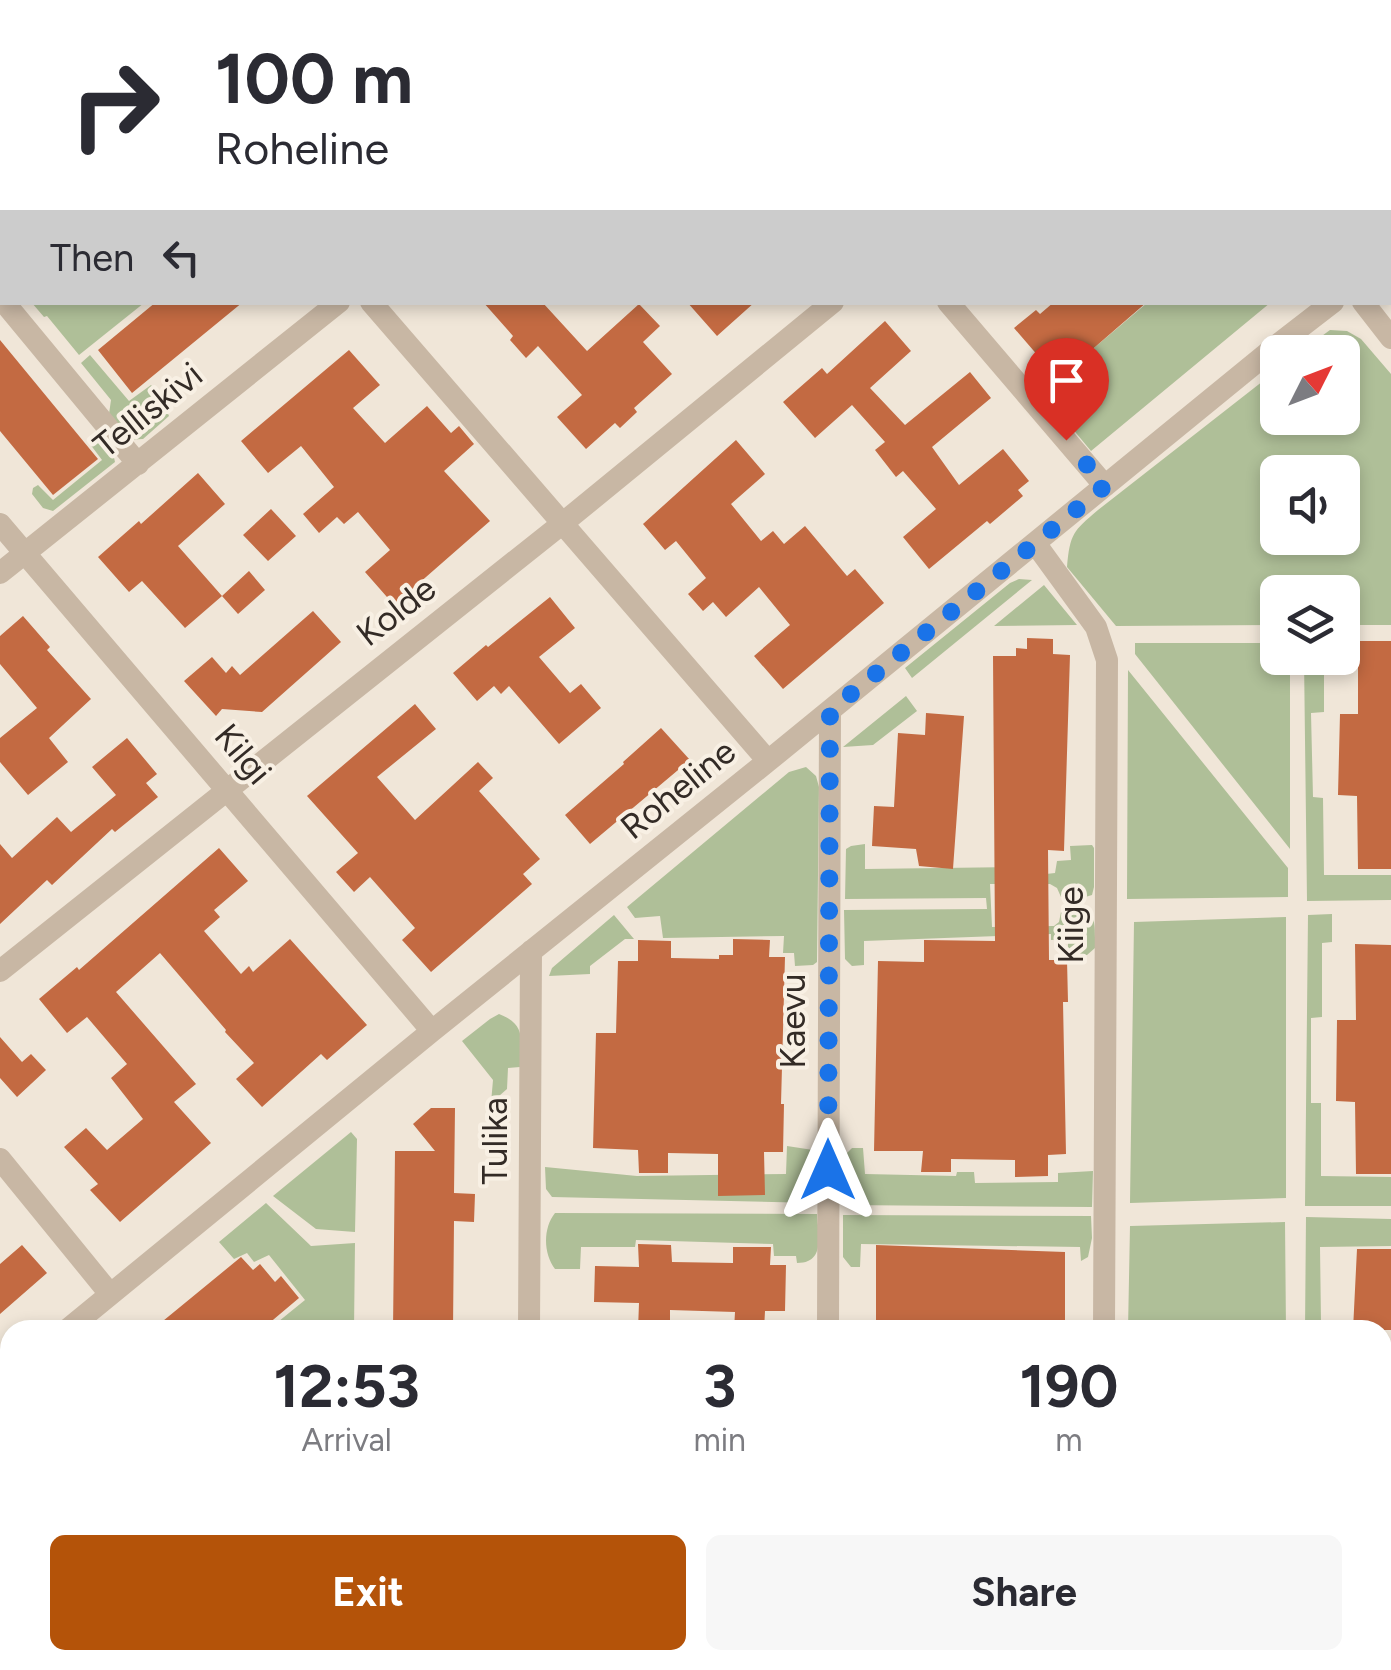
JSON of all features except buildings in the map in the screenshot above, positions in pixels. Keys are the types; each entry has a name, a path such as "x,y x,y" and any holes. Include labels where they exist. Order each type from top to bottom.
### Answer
{"street":[{"path":"6,305 138,464"},
{"path":"374,305 768,761"},
{"name":"Kolde","path":"0,971 563,523 829,305"},
{"path":"951,305 1105,486"},
{"name":"Roheline","path":"80,1320 1329,305"},
{"path":"1365,305 1391,338"},
{"name":"Telliskivi","path":"0,573 138,464 323,307"},
{"name":"Kilgi","path":"0,524 432,1030"},
{"name":"Kiige","path":"1035,543 1096,627 1107,660 1104,1320"},
{"name":"Kaevu","path":"828,1320 830,711"},
{"name":"Tulika","path":"529,1320 530,951"},
{"path":"0,1159 110,1294"}],"green space":[{"path":"34,305 142,305 79,355"},
{"path":"1145,305 1268,305 1091,451 1042,392"},
{"path":"1330,330 1354,335 1323,335"},
{"path":"1360,338 1391,374 1391,625 1360,625 1360,575 1260,575 1260,625 1116,626 1067,567 1074,534 1098,510 1260,383 1260,435 1360,435"},
{"path":"90,355 129,401 151,385 169,416 143,439 125,440 108,421 111,400 81,363"},
{"path":"97,433 112,449 115,462 53,511 43,508 32,494 33,488 38,485 53,500 102,460 87,440"},
{"path":"1019,579 1032,580 912,678 905,668"},
{"path":"1044,585 1077,625 994,626"},
{"path":"1135,643 1260,643 1260,675 1290,675 1290,849 1135,654"},
{"path":"1128,670 1288,868 1288,897 1127,899"},
{"path":"1304,675 1324,675 1324,712 1311,713 1313,797 1323,798 1324,875 1391,875 1391,900 1307,901"},
{"path":"906,696 917,711 873,745 843,747"},
{"path":"806,767 816,776 819,787 817,962 795,966 794,953 783,953 784,936 663,938 660,916 635,918 627,907 789,772"},
{"path":"865,844 865,869 1017,867 1046,874 1055,873 1057,861 1071,860 1070,846 1092,845 1092,895 1061,897 1050,884 990,884 992,927 1054,926 1061,912 1082,913 1094,921 1095,948 1087,955 1068,956 1068,939 1051,940 1051,934 864,941 864,965 852,966 845,959 844,910 987,909 986,898 845,899 846,849"},
{"path":"1332,914 1332,942 1322,943 1322,1017 1311,1018 1311,1103 1321,1103 1321,1176 1391,1177 1391,1206 1305,1206 1308,915"},
{"path":"614,915 634,939 625,939 590,966 590,974 549,976 552,968"},
{"path":"1286,917 1286,1198 1130,1203 1134,922"},
{"path":"499,1014 518,1029 520,1067 508,1068 507,1089 491,1103 493,1080 462,1041"},
{"path":"351,1132 357,1139 355,1232 316,1229 273,1196"},
{"path":"787,1146 813,1150 817,1157 815,1203 552,1197 546,1189 545,1167 637,1176 786,1174"},
{"path":"852,1148 863,1148 865,1174 956,1176 957,1172 974,1172 975,1183 1058,1182 1058,1173 1093,1171 1092,1207 844,1205 844,1156"},
{"path":"266,1203 311,1246 355,1243 354,1320 280,1320 305,1300 269,1255 254,1262 247,1253 234,1259 219,1242"},
{"path":"555,1213 817,1214 819,1238 816,1253 806,1262 797,1263 796,1256 774,1256 773,1244 636,1240 635,1247 581,1247 580,1269 555,1269 546,1241"},
{"path":"843,1215 1091,1216 1092,1238 1088,1257 1081,1261 1080,1247 861,1244 860,1267 851,1267 843,1257"},
{"path":"1306,1217 1391,1219 1391,1246 1320,1247 1321,1320 1305,1320"},
{"path":"1285,1222 1286,1320 1128,1320 1130,1226"}],"route":[{"path":"828,1170 830,711 1105,486 1066,440"}]}
